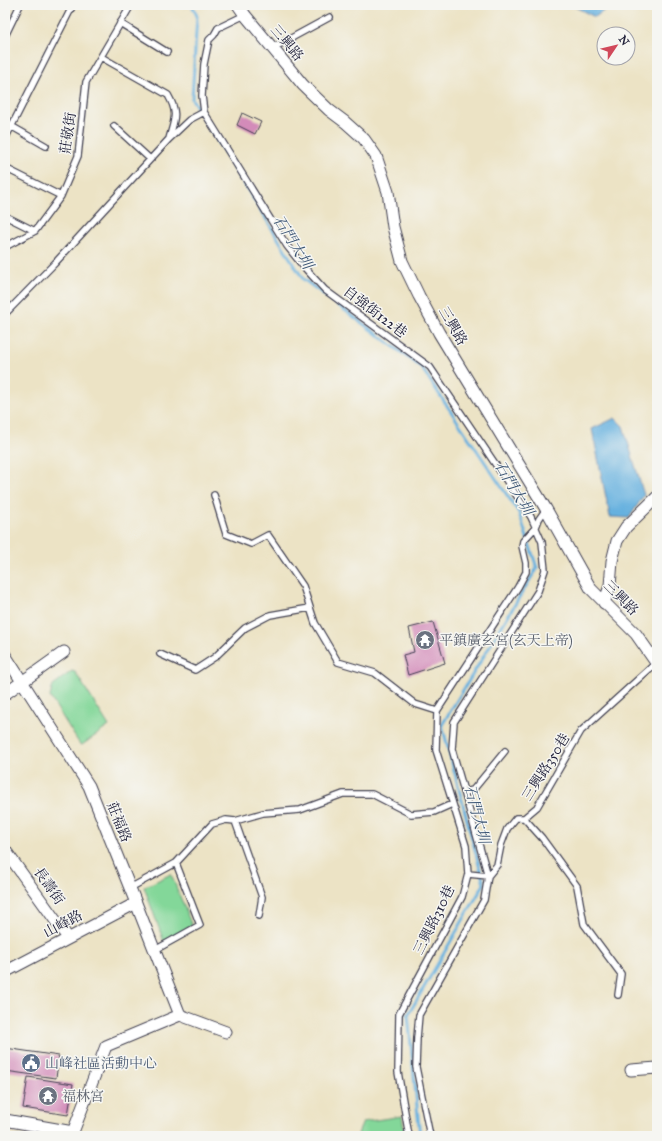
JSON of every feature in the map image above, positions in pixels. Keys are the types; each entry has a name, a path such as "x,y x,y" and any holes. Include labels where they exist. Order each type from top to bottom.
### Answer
{"street":[{"name":"三興路","path":"238,5 245,16 303,85 329,110 364,139 376,156 388,192 393,227 402,261 439,333 546,509 591,589 604,604 636,634 657,664"},
{"path":"604,604 610,586 612,561 617,541 626,527 657,497"},
{"path":"5,694 64,652"},
{"name":"莊福路","path":"5,654 88,786 180,1015"},
{"name":"長壽街","path":"5,850 68,938"},
{"name":"山峰路","path":"5,972 136,903"},
{"path":"5,1120 73,1134 106,1046 180,1015 226,1032"},
{"path":"631,1070 657,1068"}],"lane":[{"path":"5,36 20,5"},
{"path":"5,139 73,5"},
{"name":"莊敬街","path":"5,246 35,231 61,196 78,156 86,82 130,5"},
{"path":"7,312 55,263 169,139 189,120 202,113 204,64 209,40 218,28 230,21 245,16"},
{"path":"273,48 330,17"},
{"path":"120,23 167,52"},
{"path":"101,57 168,95 174,105 175,114 169,139"},
{"name":"自強街122巷","path":"202,113 287,246 303,266 325,290 430,368 531,517 535,528"},
{"path":"11,126 46,146"},
{"path":"114,126 150,159"},
{"path":"5,168 61,196"},
{"path":"5,216 35,231"},
{"path":"5,304 7,312"},
{"path":"214,495 226,534 251,544 268,535 302,586 316,623 338,662 375,673 415,704 437,711 518,587 526,572 526,563 522,546 546,509"},
{"path":"430,1136 416,1068 419,1015 484,900 487,876 452,749 454,722 538,591 545,570 542,542 535,528"},
{"path":"160,654 195,670 215,657 244,628 270,615 310,608"},
{"name":"三興路350巷","path":"487,876 496,865 501,845 508,829 516,818 524,818 537,807 581,731 657,664"},
{"name":"三興路310巷","path":"409,1136 398,1072 399,1014 462,897 470,874 466,846 436,750 437,711"},
{"path":"465,792 473,790 505,751"},
{"path":"130,888 176,863 212,824 226,820 235,821 263,813 300,810 343,794 372,794 411,814 434,812 452,804"},
{"path":"524,818 542,838 577,886 584,924 621,974 618,994"},
{"path":"235,821 262,897 260,916"},
{"path":"155,950 200,925 176,863"},
{"path":"470,874 487,876"}],"green space":[{"path":"72,671 75,672 109,726 82,745 79,743 50,697 53,685"},
{"path":"171,874 192,926 164,942 144,887"},
{"path":"402,1116 405,1136 357,1136 363,1122"}],"water":[{"path":"571,5 612,5 595,17"},
{"path":"615,418 623,426 644,495 629,518 610,517 592,429"}],"building":[{"path":"242,113 261,122 255,134 237,125"},
{"name":"平鎮廣玄宮(玄天上帝)","path":"433,622 445,663 408,675 403,655 414,652 409,628"},
{"name":"山峰社區活動中心","path":"5,1048 59,1056 56,1078 5,1071"},
{"name":"福林宮","path":"28,1077 73,1084 68,1115 23,1108"}],"waterway":[{"name":"石門大圳","path":"192,5 197,16 192,99 303,279 421,367 519,513 537,568 442,725 484,884 408,1015 420,1136"}],"place":[{"name":"平鎮廣玄宮(玄天上帝)","path":"425,640"},
{"name":"山峰社區活動中心","path":"31,1063"},
{"name":"福林宮","path":"48,1096"}]}
